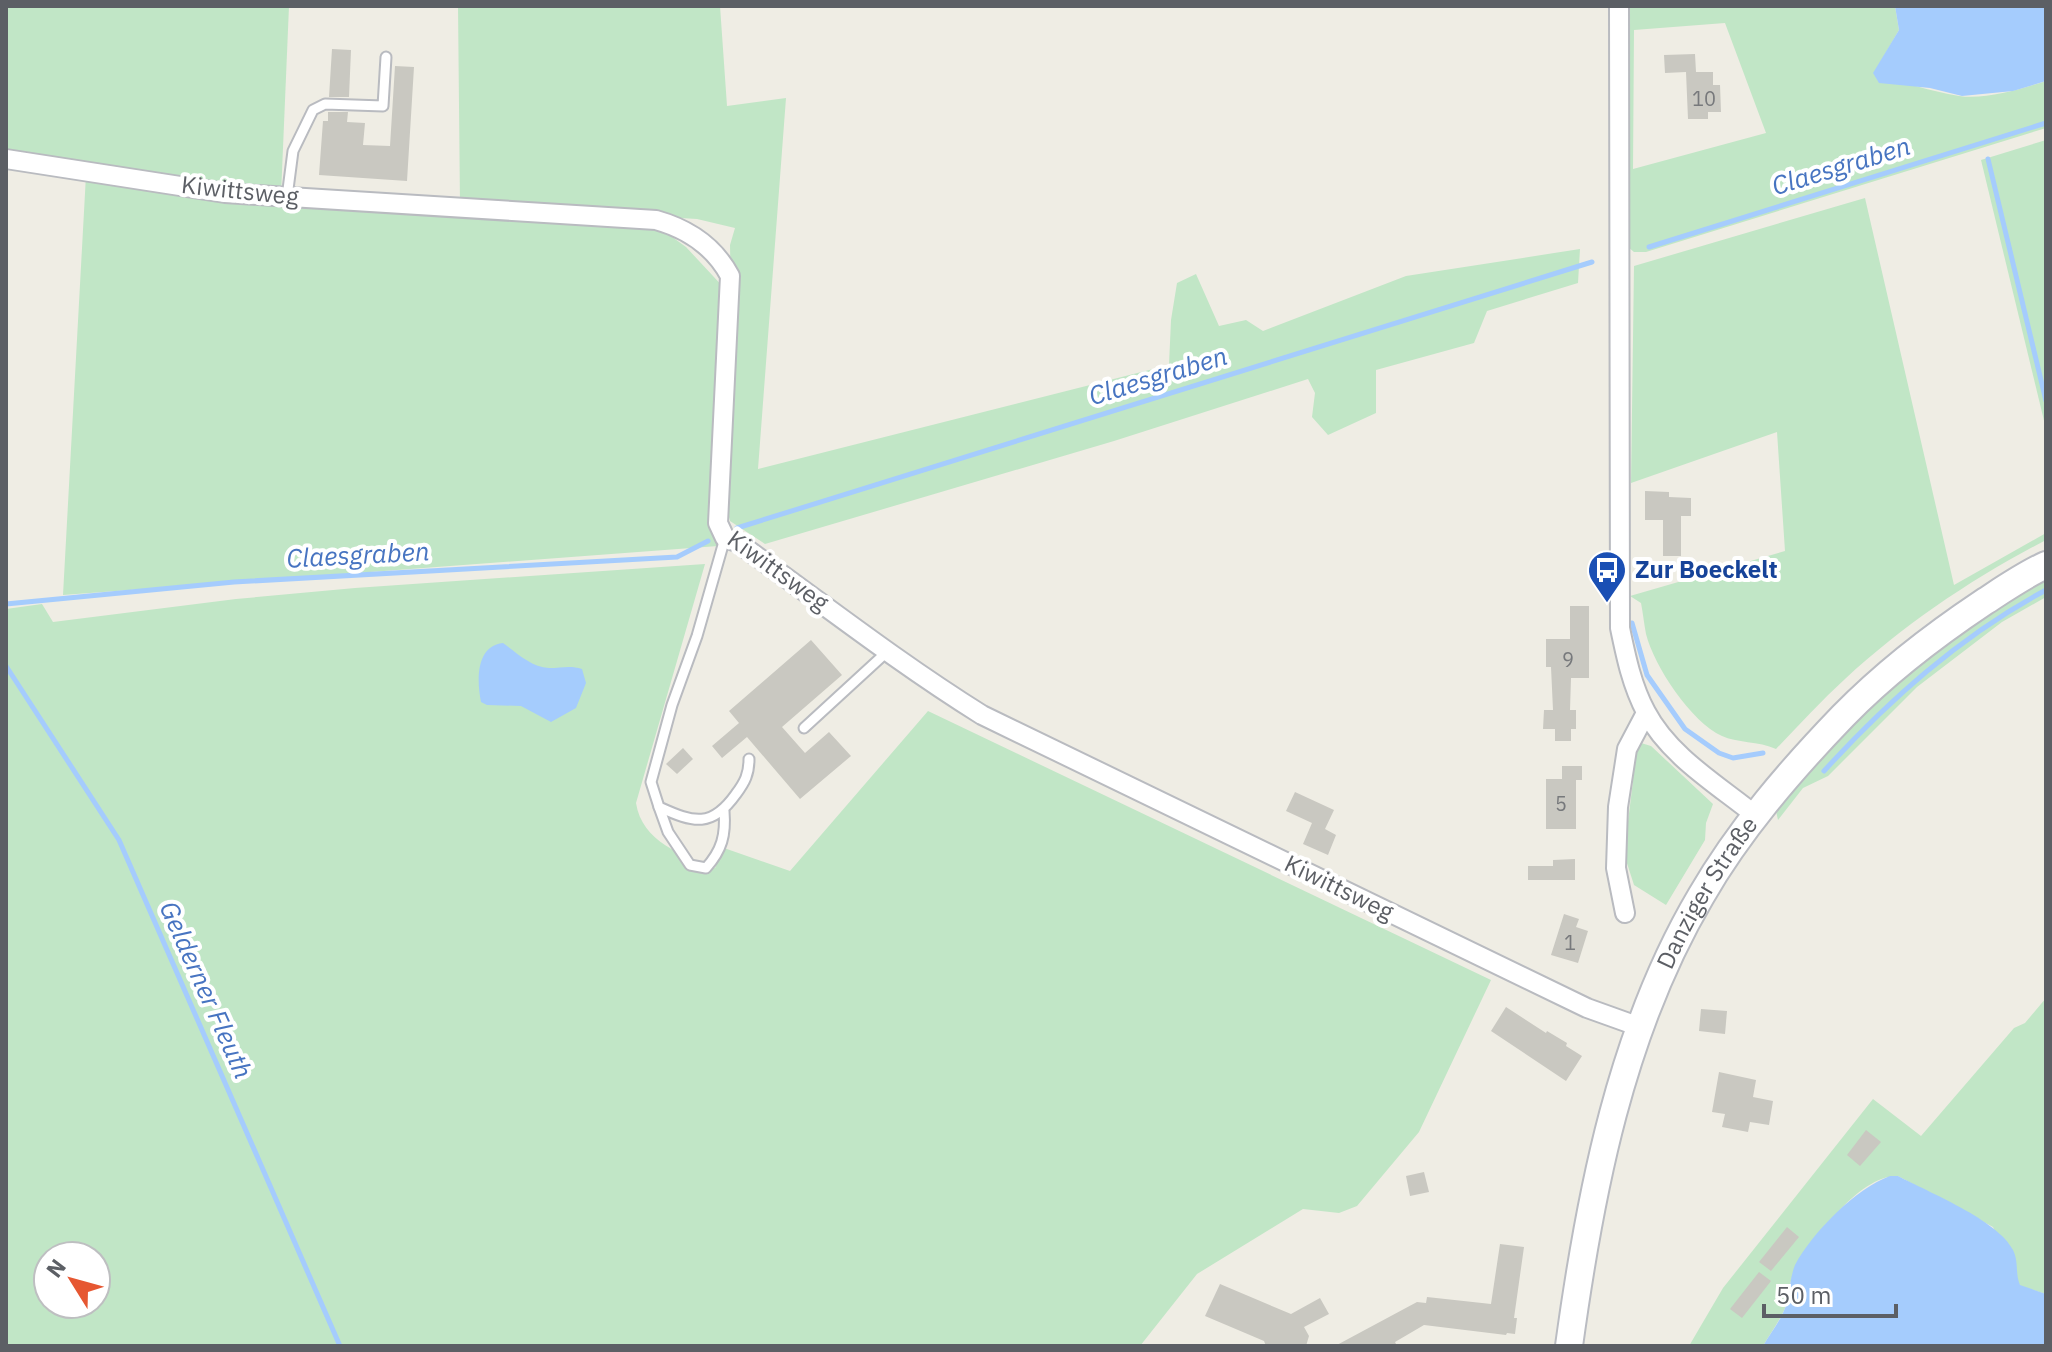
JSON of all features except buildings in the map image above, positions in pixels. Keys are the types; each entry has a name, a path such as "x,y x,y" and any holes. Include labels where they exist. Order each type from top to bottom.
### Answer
{"street":[{"path":"1619,6 1622,388 1618,608 1628,669 1646,713 1671,745 1755,815"},
{"name":"Kiwittsweg","path":"6,159 225,193 656,220 683,227 721,259 730,276 718,523 725,538 737,542 942,690 982,715 1587,1008 1640,1027"},
{"name":"Danziger Straße","path":"1569,1346 1596,1187 1640,1027 1658,981 1695,907 1755,815 1864,695 1950,624 2046,565"},
{"path":"1625,913 1616,868 1618,807 1627,749 1646,713"}],"lane":[{"path":"287,197 293,151 313,110 325,104 383,106 386,57"},
{"path":"724,811 725,833 718,855 706,868 690,865 668,832 651,782 725,538"},
{"path":"804,728 889,650"},
{"path":"659,807 682,818 708,820 724,811 749,775 749,759"}],"green space":[{"path":"6,6 289,6 281,195 6,155"},
{"path":"458,6 720,6 727,106 786,98 758,469 1169,365 1177,283 1196,274 1219,326 1246,320 1263,331 1406,276 1580,249 1578,283 1487,311 1474,343 1376,370 1376,413 1328,435 1312,417 1315,393 1308,379 1114,441 765,544 730,521 722,489 732,353 730,245 735,228 697,219 460,205"},
{"path":"1627,6 1895,6 1899,30 1874,73 1926,89 1969,97 2003,93 2046,81 2046,128 1646,252 1634,252 1628,247","holes":["1725,23 1766,133 1633,169 1634,30"]},
{"path":"2046,140 2046,429 1981,160"},
{"path":"86,175 657,226 686,247 727,291 715,480 718,546 63,595"},
{"path":"1865,198 1954,585 2046,533 2046,540 1966,586 1916,620 1836,687 1776,749 1722,736 1698,719 1665,677 1650,647 1641,603 1630,596 1785,551 1777,432 1631,483 1634,266"},
{"path":"705,564 636,803 646,828 677,852 715,868 724,848 790,871 928,711 1491,980 1419,1132 1357,1206 1339,1213 1303,1209 1197,1274 1140,1346 6,1346 6,609 42,604 53,622 236,599"},
{"path":"2046,576 2046,597 2002,622 1917,687 1828,776 1803,788 1778,820 1776,811 1856,719 1948,637"},
{"path":"1641,743 1651,746 1713,804 1706,823 1705,840 1666,905 1634,885 1624,854 1634,745"},
{"path":"2046,998 2046,1294 2020,1286 1993,1227 1898,1176 1867,1186 1824,1228 1794,1273 1785,1309 1763,1346 1689,1346 1723,1288 1873,1099 1921,1136 2014,1028 2025,1023"}],"water":[{"path":"1895,6 2046,6 2046,81 2013,91 1962,96 1930,88 1879,83 1873,73 1899,30"},
{"path":"503,643 536,665 582,669 586,683 576,708 551,722 521,706 481,702 480,666 487,651"},
{"path":"1890,1176 1898,1176 1961,1208 2005,1239 2015,1254 2020,1285 2046,1294 2046,1346 1763,1346 1785,1308 1795,1265 1812,1239 1849,1201"}],"waterway":[{"name":"Claesgraben","path":"1649,247 2046,123"},
{"path":"1988,159 2046,401"},
{"name":"Claesgraben","path":"737,528 1592,262"},
{"name":"Claesgraben","path":"6,604 234,582 677,557 708,541"},
{"path":"1824,771 1874,719 1927,671 1984,628 2046,590"},
{"path":"1632,623 1647,675 1685,729 1719,753 1733,758 1763,753"},
{"name":"Gelderner Fleuth","path":"6,666 119,840 340,1346"}],"place":[{"name":"Zur Boeckelt","path":"1607,604"}]}
